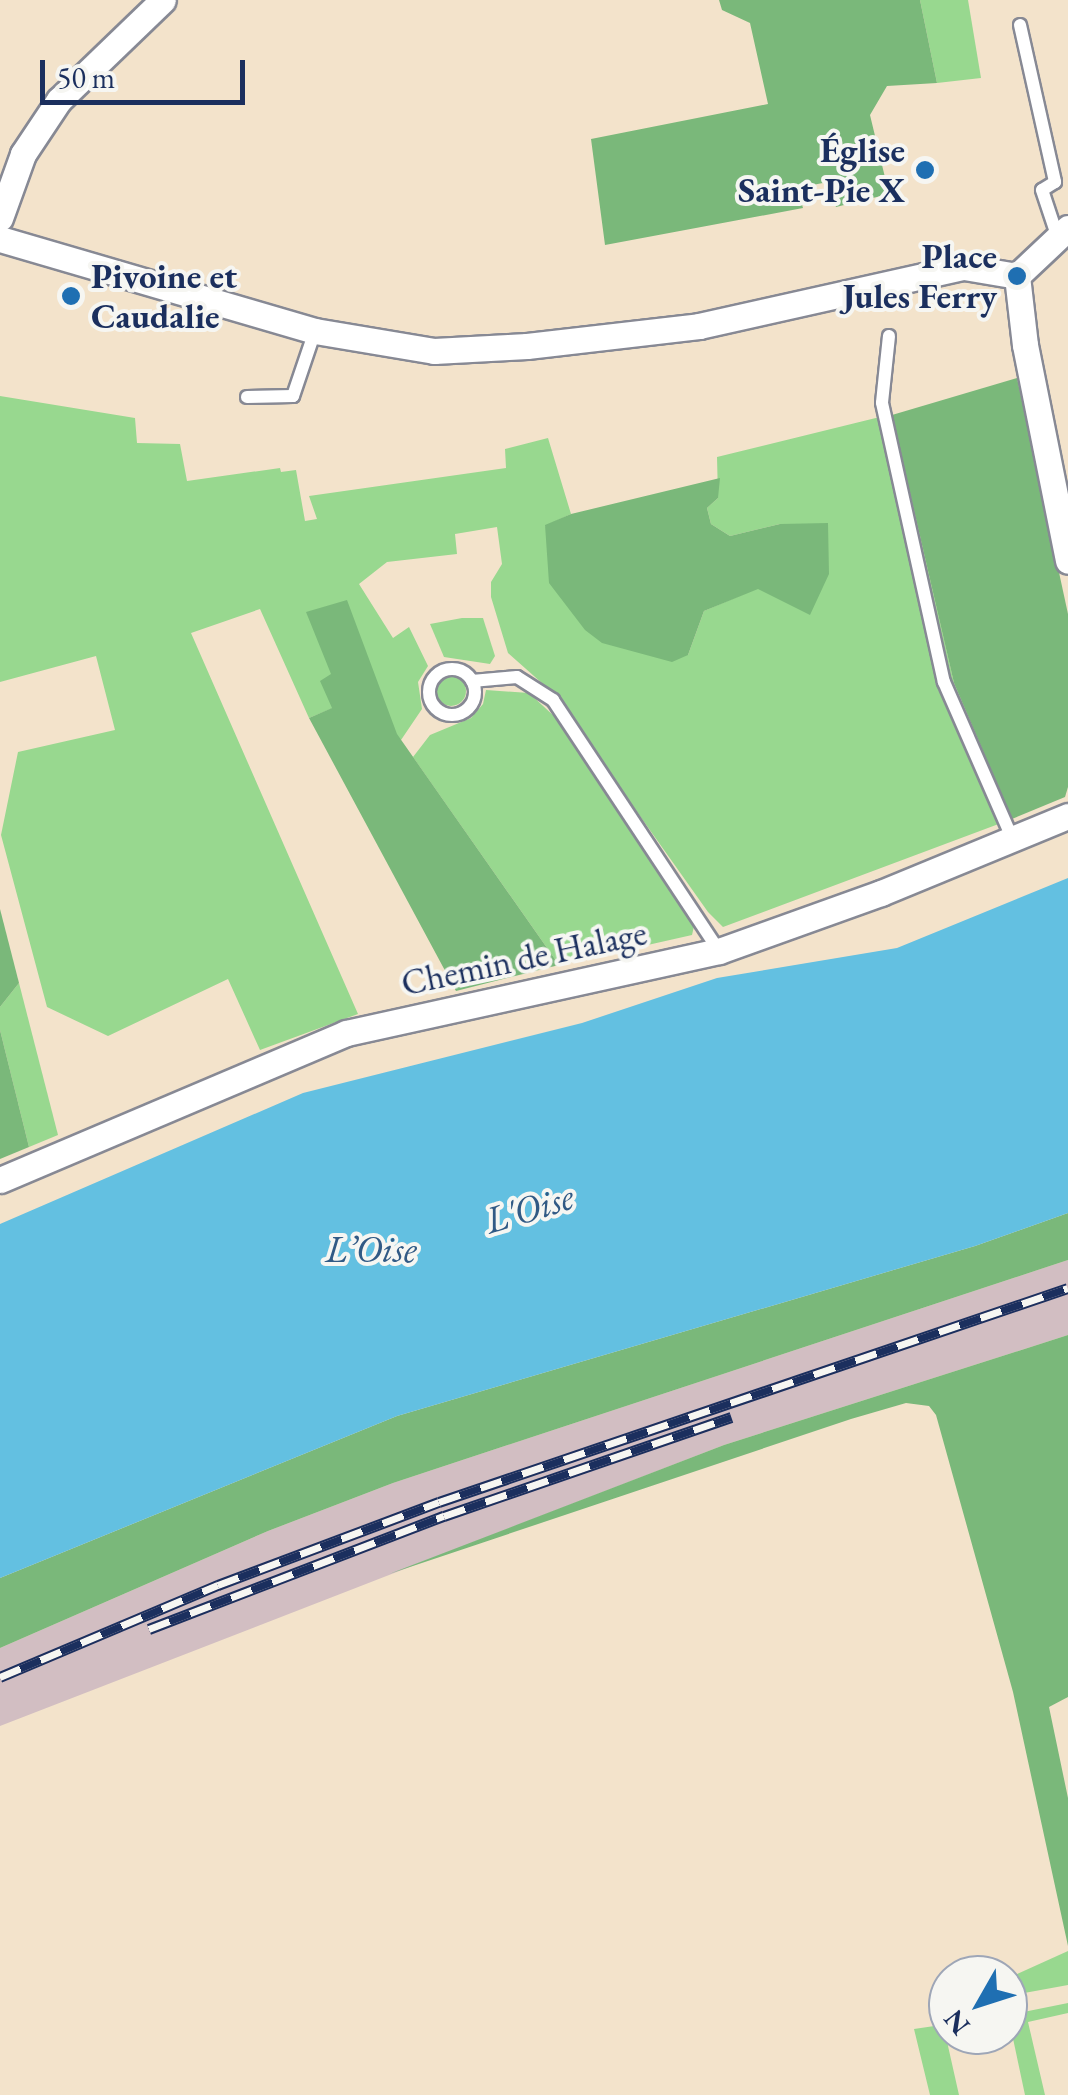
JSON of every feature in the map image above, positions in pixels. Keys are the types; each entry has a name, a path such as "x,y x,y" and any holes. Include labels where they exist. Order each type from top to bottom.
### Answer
{"street":[{"path":"0,218 23,154 59,100 164,0"},
{"path":"1017,276 1063,232"},
{"path":"0,239 315,331 434,351 527,346 700,326 964,268 1017,276"},
{"path":"1017,276 1025,345 1068,560"},
{"name":"Chemin de Halage","path":"0,1180 346,1033 719,951 1068,816"}],"lane":[{"path":"1020,25 1055,182 1042,190 1063,232"},
{"path":"248,397 292,396 315,331"},
{"path":"890,336 882,403 944,682 1012,840"},
{"path":"472,681 517,677 553,700 719,951"}],"shaded area":[{"path":"1068,1260 1068,1335 724,1445 0,1726 0,1648 268,1531 393,1483"}],"green space":[{"path":"719,0 920,0 937,83 887,86 870,115 889,194 836,207 828,182 797,188 803,208 605,245 591,139 768,104 750,23 722,10"},
{"path":"920,0 968,0 981,78 937,83"},
{"path":"1017,378 1068,614 1068,787 1065,797 1012,819 954,683 892,415"},
{"path":"0,396 135,418 137,443 180,444 187,481 280,468 281,472 296,470 305,521 317,519 309,496 506,468 505,449 548,438 571,514 545,526 688,655 704,611 758,588 780,524 730,536 711,524 707,508 718,498 717,457 892,414 954,683 1012,819 723,927 708,912 552,692 508,653 491,597 491,582 502,564 497,527 455,534 457,554 387,562 359,584 393,638 409,627 428,666 418,682 422,709 401,740 332,674 333,708 309,718 260,609 191,633 358,1014 260,1050 228,979 108,1036 47,1007 1,835 18,752 115,730 96,656 0,682"},
{"path":"720,478 718,498 707,508 711,524 730,536 780,524 828,523 829,574 810,615 758,589 704,611 688,655 672,662 602,643 585,630 549,583 545,525 571,514"},
{"path":"347,600 397,734 559,965 456,991 309,718 332,708 320,681 331,674 306,612"},
{"path":"483,618 495,656 490,664 444,657 430,624"},
{"path":"451,676 462,680 466,691 462,702 451,706 440,702 436,691 440,680"},
{"path":"486,690 529,693 555,717 695,922 692,935 559,965 413,757 430,735 471,718 483,704"},
{"path":"0,909 19,983 0,1007"},
{"path":"19,983 58,1135 29,1147 0,1030 0,1007"},
{"path":"0,1030 29,1147 0,1159"},
{"path":"1068,1213 1068,1260 393,1483 268,1531 0,1648 0,1578 397,1416 975,1246"},
{"path":"1068,1335 1068,1697 1049,1707 1068,1798 1068,1946 1013,1692 936,1415 929,1406 906,1403 851,1419 389,1574 724,1445"},
{"path":"1068,1951 1068,1985 1028,1992 1028,1969"},
{"path":"1068,2003 1068,2013 1028,2022 1028,2011"},
{"path":"1028,2022 1045,2095 1025,2095 1016,2055 1028,2055"},
{"path":"928,2027 928,2055 950,2055 959,2095 930,2095 914,2029"}],"water":[{"name":"L’Oise","path":"1068,878 1068,1213 975,1246 397,1416 0,1578 0,1224 303,1093 582,1023 717,978 897,948"}],"railway":[{"path":"0,1677 218,1585 439,1502 1068,1288"},
{"path":"149,1629 444,1516 731,1417"}],"place":[{"name":"Église Saint-Pie X","path":"925,170"},
{"name":"Place Jules Ferry","path":"1017,276"},
{"name":"Pivoine et Caudalie","path":"71,296"}],"water label":[{"name":"L'Oise","path":"529,1208"}]}
